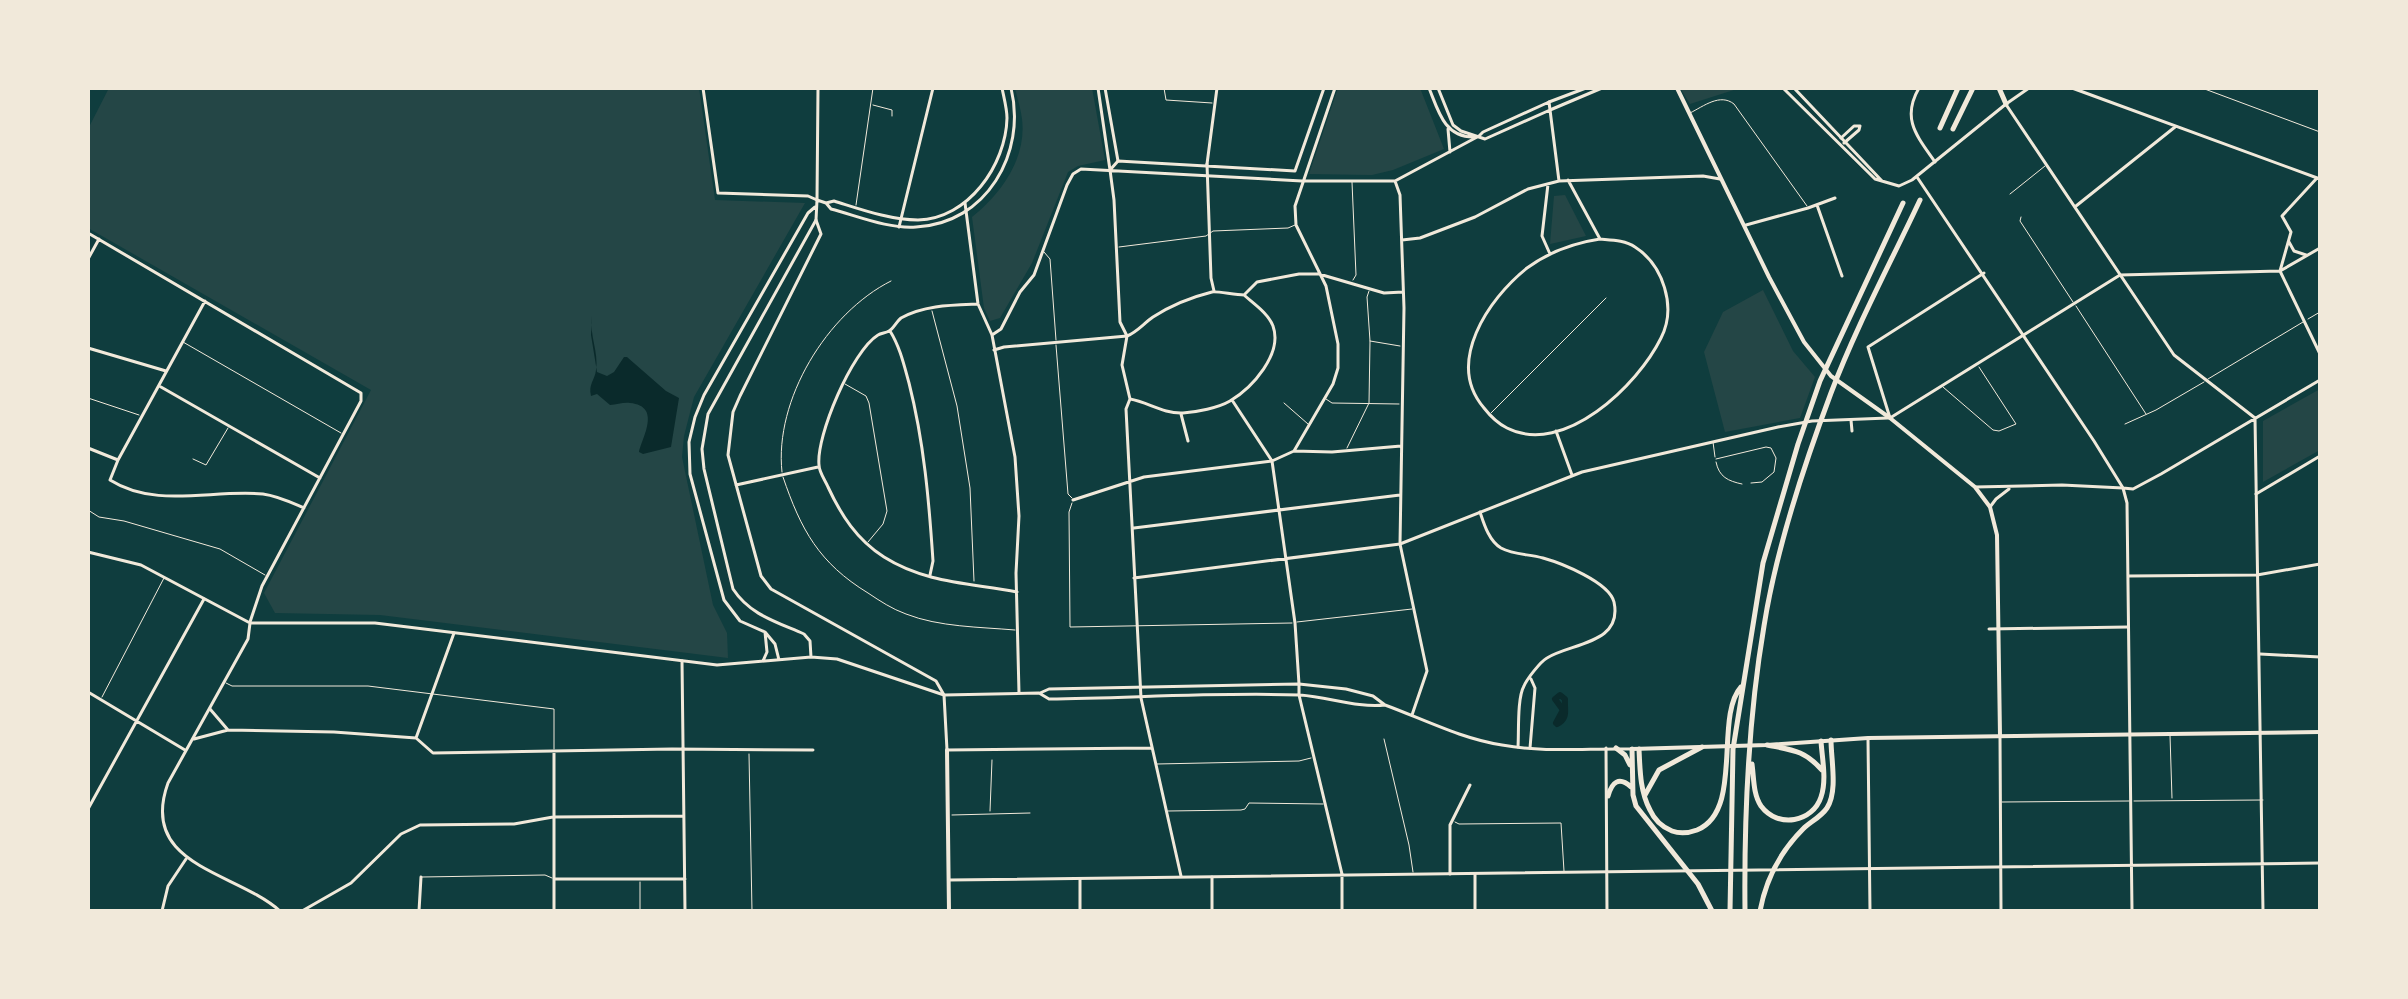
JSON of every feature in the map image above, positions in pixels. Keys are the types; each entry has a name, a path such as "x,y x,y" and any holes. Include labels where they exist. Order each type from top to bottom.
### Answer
{"highway":[{"path":"1940,128 1958,88"},
{"path":"1953,129 1973,88"},
{"path":"1999,88 2006,104"},
{"path":"1745,911 1750,755 1764,624 1778,560 1814,443 1846,357 1920,200"},
{"path":"1639,749 1641,783 1653,815 1661,825 1678,832 1692,832 1716,814 1728,776 1737,691 1741,686 1763,563 1798,444 1835,347 1903,203"},
{"path":"1730,911 1728,746 1734,714"},
{"path":"1760,911 1771,873 1792,840 1827,808 1832,795 1831,740"},
{"path":"1751,776 1761,806 1771,815 1801,819 1814,810 1823,789 1821,741"},
{"path":"1767,745 1800,751 1823,772"},
{"path":"1645,796 1659,770 1702,747"},
{"path":"1616,748 1625,755 1632,768"},
{"path":"1632,749 1633,789 1639,810 1707,899 1712,911"},
{"path":"1608,796 1611,785 1617,781 1623,781 1633,789"}],"main road":[{"path":"1677,88 1804,342 1831,376 1890,418 1975,487 1990,507 1997,535 2000,736"},
{"path":"1632,749 1868,738 2320,732"},
{"path":"947,750 949,911"}],"street":[{"path":"703,88 718,193 808,196 826,203 831,209 899,227 943,223 968,212 994,184 1010,153 1014,119 1011,88"},
{"path":"818,88 815,207 821,234 733,412 728,455 761,576 771,589 936,681 944,695 947,750 1152,748"},
{"path":"899,227 933,88"},
{"path":"826,203 834,201 920,220 938,216 965,203 990,174 998,158 1007,117 1002,88"},
{"path":"1098,88 1110,170 1120,322 1127,336 1122,365 1130,399 1126,409 1141,698 1181,876"},
{"path":"1105,88 1118,161"},
{"path":"1214,291 1207,164 1217,88"},
{"path":"1295,171 1324,88"},
{"path":"1294,451 1326,399 1338,368 1338,344 1326,286 1296,225 1295,206 1335,88"},
{"path":"1429,88 1448,129 1450,152"},
{"path":"1438,88 1453,125 1461,131 1488,138 1602,88"},
{"path":"992,335 1001,329 1020,292 1034,275 1073,174 1081,169 1302,181 1395,181 1483,132 1586,88"},
{"path":"1783,88 1875,179 1899,186 1917,177 2029,88"},
{"path":"1794,88 1882,181"},
{"path":"1919,88 1910,104 1912,121 1915,133 1935,162"},
{"path":"2072,88 2319,179 2282,216 2291,232 2280,271 2320,354"},
{"path":"1549,102 1559,181"},
{"path":"2006,104 2174,355 2255,418"},
{"path":"1837,142 1854,126 1860,126 1841,146"},
{"path":"2076,206 2175,127"},
{"path":"1448,129 1464,137 1479,136"},
{"path":"1110,170 1118,161"},
{"path":"1118,161 1295,171"},
{"path":"1295,171 1302,181"},
{"path":"1402,240 1420,238 1475,217 1528,189 1559,181 1703,176 1720,179"},
{"path":"1917,177 2024,333 2123,488 2127,503 2129,576 2132,911"},
{"path":"1568,180 1600,239"},
{"path":"1395,181 1400,195 1403,292 1400,544 1427,671 1412,715"},
{"path":"1548,184 1542,236 1550,254"},
{"path":"1746,225 1835,198"},
{"path":"965,203 978,304 992,335 1015,457 1019,516 1019,693"},
{"path":"1817,205 1842,276"},
{"path":"779,661 775,644 765,632 740,621 724,600 690,474 689,442 704,395 808,213 815,207"},
{"path":"811,657 810,641 804,634 752,611 733,589 702,449 708,414 816,220"},
{"path":"88,233 361,393 361,401 267,577 251,613 248,639 185,750 162,798 161,815 166,834 186,859 266,899 280,911"},
{"path":"88,259 99,239"},
{"path":"1600,239 1636,247 1655,265 1668,302 1663,336 1632,381 1591,416 1556,431 1536,435 1505,427 1474,396 1471,388 1469,361 1475,335 1484,317 1508,285 1550,254 1571,245 1600,239"},
{"path":"2289,242 2294,251 2306,255"},
{"path":"1134,578 1400,544 1572,475 1812,421 1881,421 1901,413 1976,362 2120,275 2280,271 2320,248"},
{"path":"1890,418 1868,347 1984,273"},
{"path":"1244,295 1257,282 1299,274 1319,274 1384,293 1403,292"},
{"path":"994,350 1127,336 1180,302 1214,291 1244,295 1264,313 1274,328 1273,351 1266,366 1232,400 1203,410 1181,413 1161,410 1130,399"},
{"path":"205,301 110,480 121,487 176,497 262,494 282,498 304,508"},
{"path":"978,304 932,308 903,318 890,331 878,335 867,345 843,384 821,435 818,467 838,509 867,544 912,574 1017,592"},
{"path":"890,331 897,342 907,377 924,453 933,561 930,575"},
{"path":"88,348 166,371"},
{"path":"1975,487 2062,485 2133,489 2320,380"},
{"path":"159,386 320,478"},
{"path":"1232,400 1272,461 1295,623 1299,695 1342,874 1342,911"},
{"path":"1181,413 1188,441"},
{"path":"2255,418 2263,911"},
{"path":"1851,420 1852,431"},
{"path":"1556,431 1572,475"},
{"path":"1073,500 1144,477 1272,461 1294,451 1348,451 1401,446"},
{"path":"88,448 118,460"},
{"path":"2256,494 2320,456"},
{"path":"735,486 818,467"},
{"path":"1990,507 2013,487"},
{"path":"1132,529 1400,495"},
{"path":"1480,512 1492,540 1501,548 1540,557 1573,570 1606,589 1614,603 1614,619 1608,631 1599,638 1545,659 1537,666 1524,686 1518,748"},
{"path":"88,552 141,565 250,623 375,623 717,665 811,657 837,659 944,695 1039,693 1049,689 1299,684 1346,689 1373,696 1385,705 1478,740 1518,748 1632,749"},
{"path":"2129,576 2257,575 2320,564"},
{"path":"88,809 205,598"},
{"path":"1989,629 2128,627"},
{"path":"763,661 767,652 765,632"},
{"path":"416,738 454,633"},
{"path":"2258,654 2320,657"},
{"path":"682,661 685,911"},
{"path":"1530,748 1535,688 1531,679"},
{"path":"88,692 185,750"},
{"path":"1039,693 1049,699 1299,695 1370,706 1385,705"},
{"path":"210,709 228,730"},
{"path":"194,739 228,730 334,732 416,738 433,753 813,750"},
{"path":"2000,736 2001,911"},
{"path":"1868,738 1870,911"},
{"path":"1606,748 1607,911"},
{"path":"554,751 554,911"},
{"path":"1450,874 1450,825 1470,785"},
{"path":"302,911 351,883 401,834 420,825 514,824 553,817 683,816"},
{"path":"162,911 168,886 186,859"},
{"path":"949,880 2320,863"},
{"path":"1475,874 1475,911"},
{"path":"419,911 421,877"},
{"path":"1212,877 1212,911"},
{"path":"554,879 685,879"},
{"path":"1080,879 1080,911"}],"lane":[{"path":"855,207 873,88"},
{"path":"1164,88 1166,100 1214,103"},
{"path":"2202,88 2320,132"},
{"path":"1690,113 1720,99 1728,99 1808,208"},
{"path":"871,105 892,110 892,116"},
{"path":"2010,194 2048,164"},
{"path":"1352,181 1356,275 1352,282"},
{"path":"2021,217 2020,221 2146,414"},
{"path":"1117,248 1213,231 1288,228 1296,225"},
{"path":"1044,252 1050,259 1068,494 1073,500 1069,512 1070,627 1295,623 1414,609"},
{"path":"891,281 861,299 839,318 792,398 782,430 780,455 783,475 798,519 829,565 851,583 906,615 1018,631"},
{"path":"1348,451 1347,444 1369,403 1369,289"},
{"path":"1490,414 1606,298"},
{"path":"932,308 959,419 970,488 974,584"},
{"path":"2125,424 2206,381 2320,312"},
{"path":"1370,341 1403,346"},
{"path":"182,342 344,434"},
{"path":"1942,385 1993,430 1999,431 2016,424 1976,362"},
{"path":"843,384 866,396 869,403 887,511 883,524 867,544"},
{"path":"88,398 142,417"},
{"path":"1326,399 1332,403 1402,404"},
{"path":"1284,403 1308,424"},
{"path":"193,459 206,465 229,427"},
{"path":"1713,441 1721,475 1742,484"},
{"path":"1716,459 1766,447 1775,452 1776,465 1771,477 1751,483"},
{"path":"88,510 99,517 124,521 220,549 267,577"},
{"path":"101,700 164,576"},
{"path":"225,683 232,686 368,686 554,709 554,751"},
{"path":"2170,734 2172,800"},
{"path":"1384,739 1413,874"},
{"path":"749,751 752,911"},
{"path":"1156,764 1299,761 1314,757"},
{"path":"990,814 992,760"},
{"path":"2000,802 2263,800"},
{"path":"1168,811 1241,810 1249,803 1325,804"},
{"path":"949,815 1030,813"},
{"path":"1453,820 1459,824 1561,823 1564,873"},
{"path":"421,877 545,875 554,879"},
{"path":"640,879 640,911"}],"shaded area":[{"path":"109,88 699,88 715,200 805,203 694,397 684,436 682,457 713,605 727,633 728,658 380,615 275,613 264,593 371,390 88,228 88,129"},
{"path":"1015,88 1092,88 1105,160 1078,166 1068,172 1032,263 1000,318 990,321 984,308 972,217 1002,186 1016,161 1022,133"},
{"path":"1338,88 1420,88 1444,149 1393,170 1372,175 1309,174"},
{"path":"1680,88 1740,88 1690,104"},
{"path":"1565,195 1586,236 1550,244 1554,196"},
{"path":"1763,290 1793,351 1815,377 1800,418 1725,432 1704,352 1723,312"},
{"path":"592,325 596,357 596,367 591,335"},
{"path":"627,357 666,391 679,398 671,447 643,454 639,452 648,423 645,410 640,405 630,403 610,405 597,394 591,396 596,367 597,372 607,376"},
{"path":"2320,389 2320,450 2263,482 2263,421"}],"waterway":[{"path":"1556,723 1563,710 1555,699 1560,695 1565,699 1565,713 1557,724"}]}
